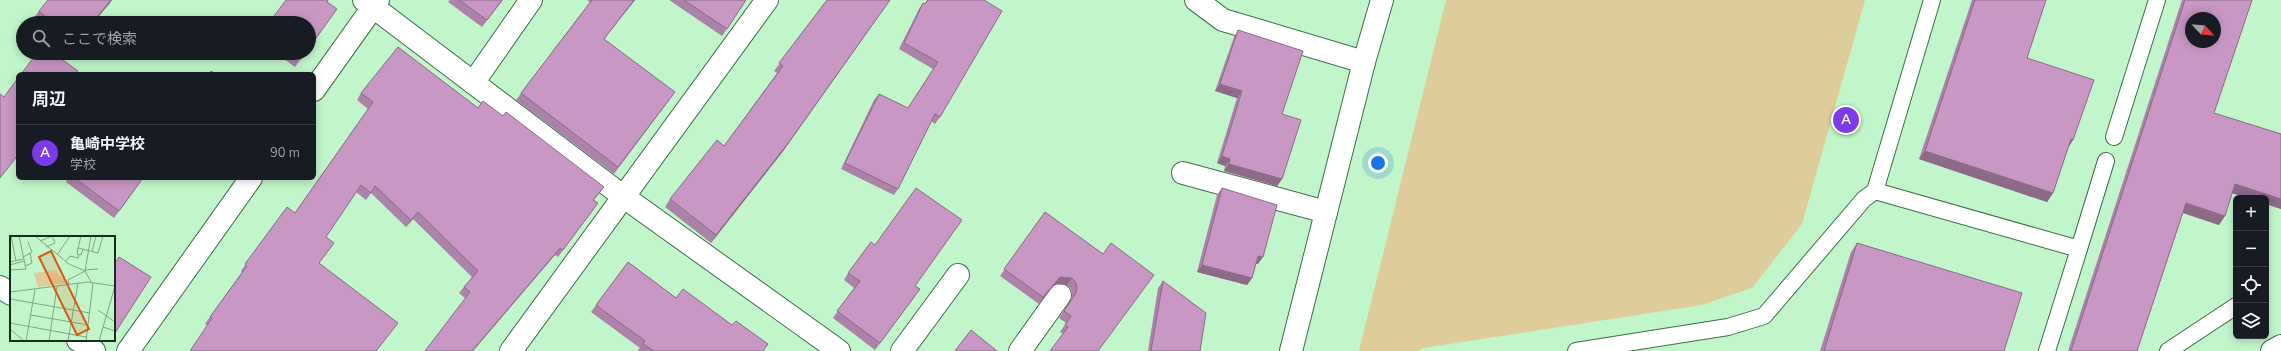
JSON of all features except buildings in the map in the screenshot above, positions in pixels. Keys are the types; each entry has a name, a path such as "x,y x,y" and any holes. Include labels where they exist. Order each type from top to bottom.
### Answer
{"street":[{"path":"473,83 531,0"},
{"path":"511,351 767,0"},
{"path":"1196,0 1223,20 1364,62"},
{"path":"1291,351 1364,62 1382,0"},
{"path":"316,87 372,2 473,83 624,197 839,351"},
{"path":"1184,173 1326,212"},
{"path":"128,351 250,180"},
{"path":"902,351 958,275"},
{"path":"0,287 10,293"},
{"path":"1020,351 1060,295"},
{"path":"79,341 94,351"},
{"path":"2272,351 2281,346"}],"lane":[{"path":"1576,351 1728,327 1764,316 1864,200 1875,191 1932,0"},
{"path":"2114,137 2157,0"},
{"path":"2047,351 2106,162"},
{"path":"1875,191 2079,249"},
{"path":"2168,351 2233,308"}],"shaded area":[{"path":"1446,0 1865,0 1802,224 1752,288 1702,305 1423,348 1418,351 1359,351"}],"place":[{"name":"亀崎中学校","path":"1846,120"}]}
